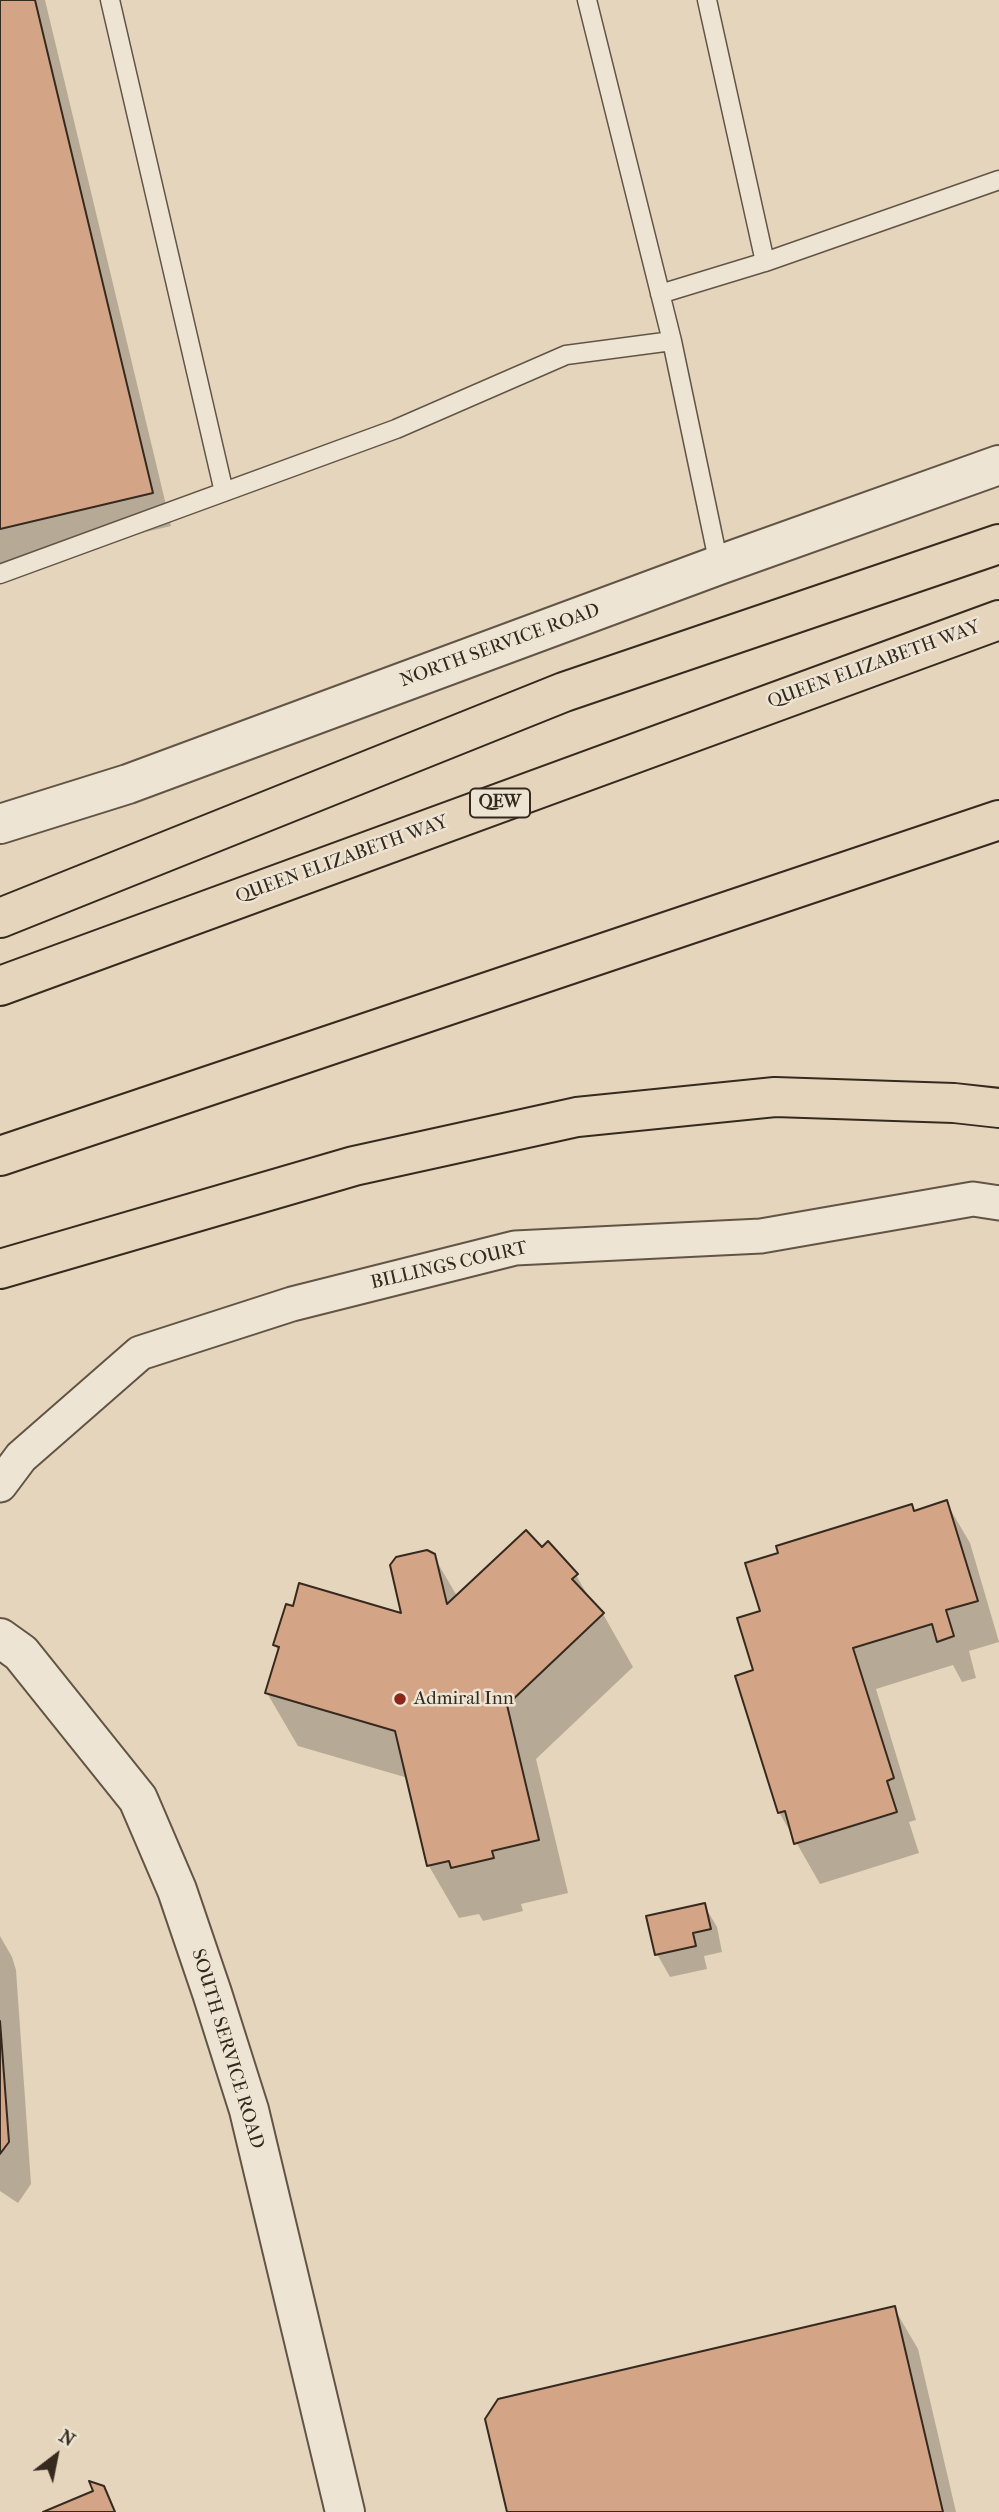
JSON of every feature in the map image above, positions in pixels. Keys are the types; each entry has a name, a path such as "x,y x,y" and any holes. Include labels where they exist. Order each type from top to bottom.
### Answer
{"highway":[{"path":"0,918 564,692 999,544"},
{"name":"QUEEN ELIZABETH WAY","path":"0,986 999,620"},
{"path":"0,1156 999,820"},
{"path":"0,1269 354,1166 577,1117 775,1097 954,1103 999,1108"}],"street":[{"name":"NORTH SERVICE ROAD","path":"0,824 128,784 719,565 999,465"},
{"name":"BILLINGS COURT","path":"0,1485 21,1457 139,1353 292,1304 515,1248 761,1236 973,1199 999,1203"},
{"name":"SOUTH SERVICE ROAD","path":"0,1638 21,1653 138,1799 177,1890 248,2110 345,2512"}],"lane":[{"path":"110,0 224,492"},
{"path":"587,0 671,341 719,565"},
{"path":"707,0 765,262"},
{"path":"660,294 765,262 999,180"},
{"path":"0,574 396,429 566,355 671,341"}],"building":[{"path":"0,0 35,0 153,493 0,529"},
{"path":"947,1500 978,1601 946,1610 954,1636 937,1642 932,1624 853,1648 894,1778 887,1781 897,1812 794,1844 785,1811 778,1813 735,1676 753,1670 737,1618 760,1611 745,1563 778,1553 776,1546 912,1504 914,1511"},
{"name":"Admiral Inn","path":"526,1530 542,1547 548,1541 578,1574 572,1579 604,1613 507,1705 539,1840 492,1851 494,1858 451,1868 449,1861 427,1866 395,1731 265,1693 279,1647 273,1645 286,1604 293,1606 299,1583 401,1613 390,1565 396,1557 427,1550 435,1554 447,1604"},
{"path":"705,1903 711,1929 693,1933 696,1946 655,1955 646,1916"},
{"path":"0,2021 9,2142 0,2154"},
{"path":"895,2306 943,2512 507,2512 485,2419 498,2399"},
{"path":"89,2481 104,2486 115,2512 43,2512 93,2491"}],"place":[{"name":"Admiral Inn","path":"400,1699"}]}
